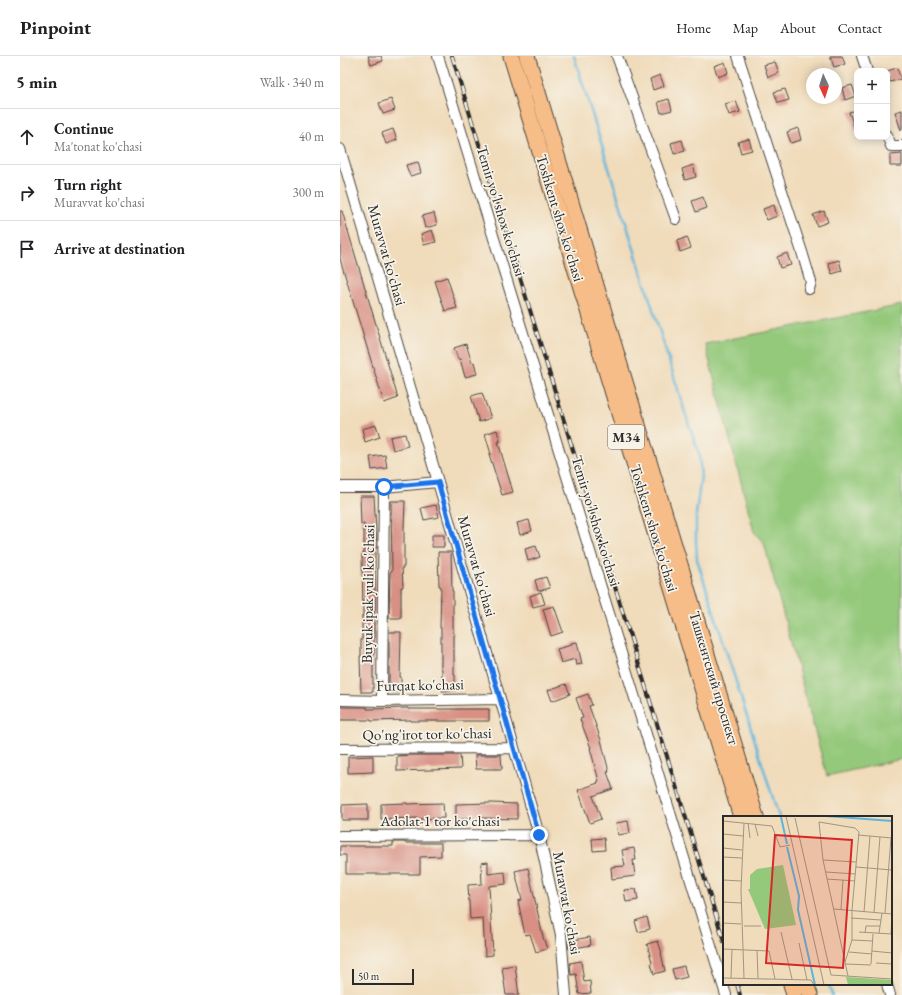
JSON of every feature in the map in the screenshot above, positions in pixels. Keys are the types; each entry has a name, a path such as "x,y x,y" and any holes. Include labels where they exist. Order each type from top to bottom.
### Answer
{"highway":[{"name":"Toshkent shox ko'chasi","path":"511,56 741,816"},
{"name":"Ташкентский проспект","path":"527,56 756,816"},
{"path":"791,985 794,995"},
{"path":"806,985 810,995"}],"street":[{"name":"Temir yo'l shox ko'chasi","path":"438,56 726,995"},
{"path":"617,56 676,219"},
{"path":"738,56 802,252 811,282 809,289"},
{"path":"862,56 866,68"},
{"path":"889,140 891,146 902,146"},
{"name":"Muravvat ko'chasi","path":"340,149 438,482 539,835 561,936 566,995"},
{"path":"340,487 384,487 438,482"},
{"name":"Buyuk ipak yuli ko'chasi","path":"382,701 384,487"},
{"name":"Furqat ko'chasi","path":"340,700 382,701 500,699"},
{"name":"Qo'ng'irot tor ko'chasi","path":"340,749 514,748"},
{"name":"Adolat-1 tor ko'chasi","path":"340,836 539,835"},
{"path":"887,985 890,995"}],"green space":[{"path":"902,305 902,759 827,776 764,543 754,532 705,344"}],"building":[{"path":"368,56 381,56 383,61 371,65"},
{"path":"830,56 842,56 845,64 834,67"},
{"path":"725,62 728,73 718,77 714,66"},
{"path":"775,62 779,73 768,77 764,65"},
{"path":"897,68 901,79 890,82 890,70"},
{"path":"660,75 664,86 653,90 650,79"},
{"path":"852,85 854,97 845,100 842,88"},
{"path":"785,89 789,100 778,103 774,92"},
{"path":"391,99 395,110 383,114 379,103"},
{"path":"669,99 672,110 661,113 658,102"},
{"path":"736,101 740,112 729,115 725,104"},
{"path":"902,110 902,130 901,130 895,112"},
{"path":"854,111 854,126 849,112"},
{"path":"798,128 801,140 791,143 787,132"},
{"path":"393,129 397,140 386,144 382,133"},
{"path":"749,139 752,150 741,153 738,142"},
{"path":"682,140 685,151 674,154 671,143"},
{"path":"902,154 902,166 890,166 890,155"},
{"path":"418,162 421,173 410,176 406,165"},
{"path":"693,165 696,177 685,180 682,169"},
{"path":"703,197 707,208 696,212 692,201"},
{"path":"774,205 777,216 767,220 763,209"},
{"path":"340,211 342,211 398,398 384,403 340,259"},
{"path":"824,211 828,222 817,226 813,215"},
{"path":"434,213 437,225 425,228 422,216"},
{"path":"432,230 436,242 424,245 421,234"},
{"path":"687,237 691,248 680,252 677,241"},
{"path":"787,253 791,265 780,268 777,257"},
{"path":"839,260 842,271 832,274 828,263"},
{"path":"447,277 457,308 445,311 435,281"},
{"path":"466,344 472,363 474,362 477,374 465,377 460,359 458,359 454,348"},
{"path":"482,393 491,418 479,422 471,396"},
{"path":"376,425 380,437 365,442 362,429"},
{"path":"497,430 500,442 498,442 513,492 502,495 489,454 491,454 485,434"},
{"path":"405,434 408,446 393,450 390,437"},
{"path":"385,455 387,468 372,470 370,457"},
{"path":"360,496 374,496 377,548 375,548 373,692 361,692 360,656 363,616 362,554 364,554 364,524 361,524"},
{"path":"391,501 405,501 404,567 402,567 403,587 401,587 401,618 389,618 390,572 392,571"},
{"path":"436,505 439,517 424,520 421,508"},
{"path":"529,520 532,531 520,535 517,523"},
{"path":"432,535 444,535 444,547 432,547"},
{"path":"536,546 540,557 528,561 525,549"},
{"path":"438,552 451,552 453,591 455,690 442,691 440,628 441,586 439,586"},
{"path":"546,577 550,588 538,591 535,580"},
{"path":"541,592 545,604 533,607 530,596"},
{"path":"554,606 563,632 551,636 543,609"},
{"path":"389,632 401,632 401,692 389,692"},
{"path":"577,642 582,664 576,665 575,659 561,663 557,649"},
{"path":"566,684 570,694 552,701 548,690"},
{"path":"588,694 592,705 589,706 601,740 609,772 607,772 613,789 593,796 601,819 590,823 578,790 598,783 597,782 599,781 591,748 580,719 583,718 576,698"},
{"path":"340,707 367,707 367,709 489,709 489,721 340,720"},
{"path":"460,755 461,769 397,771 397,756"},
{"path":"475,755 501,755 502,769 476,769"},
{"path":"373,756 373,772 348,773 348,757"},
{"path":"443,803 444,818 381,819 381,804"},
{"path":"368,804 368,820 342,820 342,805"},
{"path":"456,804 517,804 517,819 456,819"},
{"path":"628,821 630,833 618,835 616,823"},
{"path":"604,838 605,850 593,851 592,839"},
{"path":"393,842 441,843 441,856 420,857 420,874 346,874 346,855 340,855 340,846 393,846"},
{"path":"634,848 636,860 633,860 635,876 612,879 611,867 625,866 622,850"},
{"path":"488,862 488,874 505,872 506,884 489,886 493,955 485,956 483,918 470,919 468,885 482,884 481,863"},
{"path":"528,868 547,949 536,952 530,934 525,935 518,901 522,900 515,871"},
{"path":"636,889 638,900 626,902 624,890"},
{"path":"647,917 650,929 638,932 635,921"},
{"path":"590,937 591,945 569,949 568,941"},
{"path":"658,941 665,971 654,974 647,944"},
{"path":"581,961 584,982 590,981 591,993 579,994 576,974 571,975 570,963"},
{"path":"515,965 519,995 506,995 502,967"},
{"path":"684,966 687,977 675,980 672,969"}],"waterway":[{"path":"574,56 699,454 701,476 696,514 697,559 779,816"},
{"path":"829,985 832,995"}],"railway":[{"path":"452,56 723,939"},
{"path":"737,985 740,995"}],"route":[{"path":"384,487 438,482 539,835"}]}
